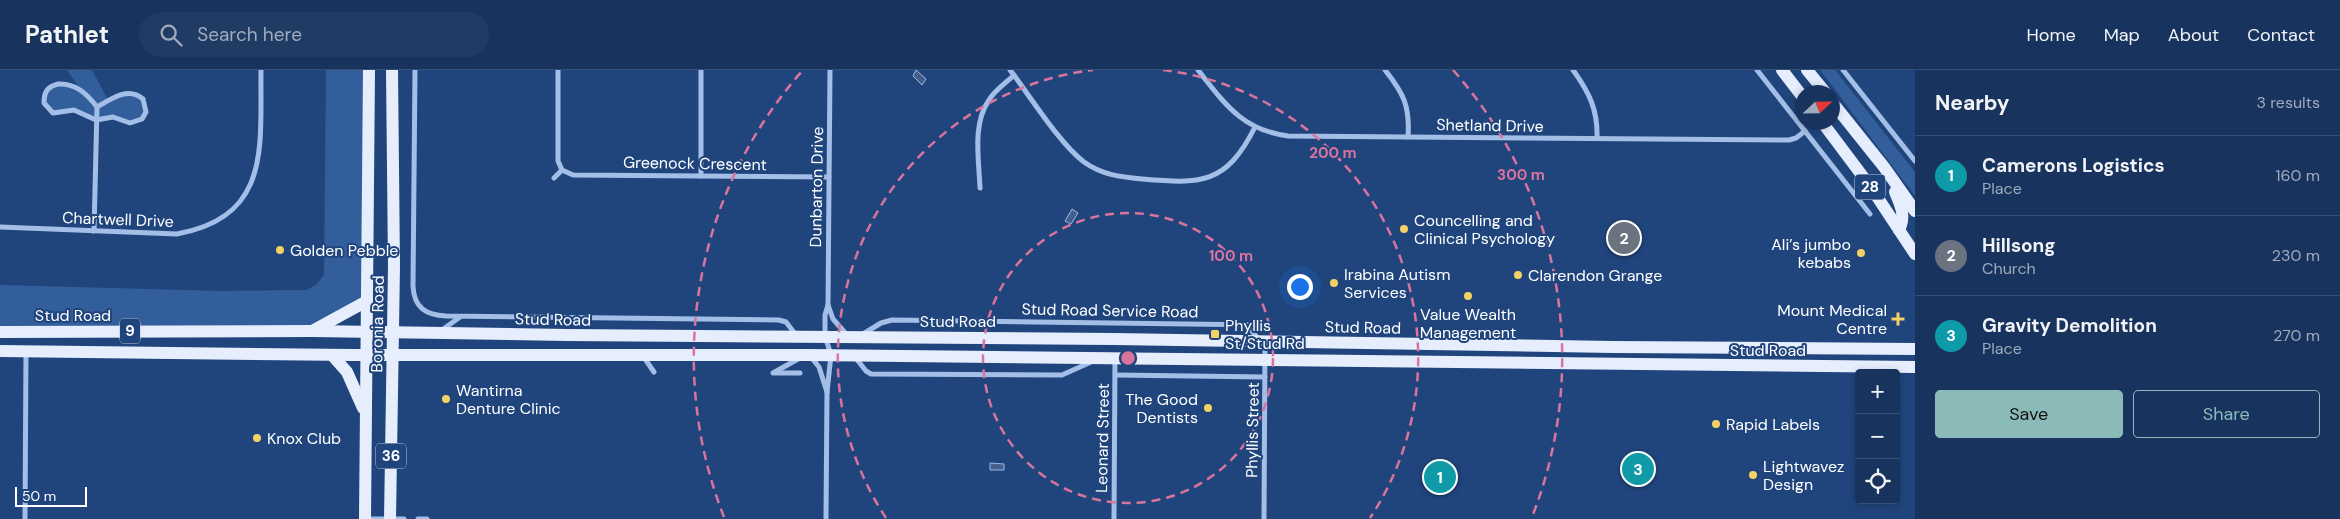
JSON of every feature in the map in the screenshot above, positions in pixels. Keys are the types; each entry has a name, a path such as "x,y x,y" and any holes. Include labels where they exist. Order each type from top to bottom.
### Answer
{"main road":[{"name":"Boronia Road","path":"365,519 368,70"},
{"name":"Boronia Road","path":"390,519 393,355 392,70"},
{"path":"1782,70 1795,87"},
{"path":"1807,70 1819,85"},
{"name":"28","path":"1840,112 1884,167 1915,211"},
{"name":"28","path":"1828,130 1870,186 1915,254"},
{"path":"1884,167 1903,212 1903,222 1899,230"},
{"path":"312,331 366,301"},
{"name":"Stud Road","path":"0,332 312,331 1915,349"},
{"path":"1892,349 1915,342"},
{"path":"1340,343 1340,361"},
{"path":"1393,362 1394,344"},
{"path":"1623,347 1672,357 1684,365"},
{"path":"1825,348 1842,355 1847,359 1849,366"},
{"name":"Stud Road","path":"0,351 332,355 831,355 1915,367"},
{"path":"332,355 347,372 366,415"}],"street":[{"name":"Chartwell Drive","path":"0,228 177,234 208,226 229,212 246,194 259,162 261,70"},
{"path":"415,70 413,286 415,299 421,309 434,316 779,320 786,322 796,336"},
{"path":"554,178 562,170 558,161 558,70"},
{"path":"701,176 702,70"},
{"name":"Dunbarton Drive","path":"827,392 830,382 831,355 825,336 825,315 828,305 830,70"},
{"path":"1010,70 1076,155 1099,171 1116,176 1180,182 1206,178 1221,171 1234,161 1255,127"},
{"name":"Shetland Drive","path":"1198,70 1232,112 1255,127 1268,132 1296,137 1789,140 1796,138 1805,131"},
{"path":"1385,70 1400,90 1406,102 1408,137"},
{"path":"1572,70 1592,101 1597,118 1597,138"},
{"path":"1757,70 1870,214"},
{"path":"1843,70 1915,161"},
{"path":"980,188 978,132 982,113 992,95 1014,75"},
{"path":"94,231 96,120 97,107 82,91 68,85 54,85 44,94 44,103 53,113 74,110 96,120 113,117 126,122 134,122 142,119 146,108 143,99 132,94 120,95 97,107"},
{"name":"Greenock Crescent","path":"562,170 573,175 829,177"},
{"name":"Dunbarton Drive","path":"828,305 833,319 854,337"},
{"path":"438,333 461,316"},
{"name":"Stud Road Service Road","path":"854,337 880,323 892,320 1264,325"},
{"path":"1247,325 1263,341"},
{"name":"Phyllis Street","path":"1263,341 1265,359 1264,519"},
{"path":"25,519 26,351"},
{"path":"641,354 654,372"},
{"path":"800,373 772,373 807,355 819,367 827,392 826,519"},
{"path":"854,356 869,373 880,374 1062,375 1078,370 1098,358"},
{"name":"Leonard Street","path":"1114,519 1115,358"},
{"path":"1116,375 1265,377"},
{"path":"365,519 404,519"},
{"path":"418,519 428,519"}],"shaded area":[{"path":"67,70 92,70 108,100 125,94 143,99 144,115 134,122 117,118 96,120 79,112 53,113 44,98 44,94 58,84 81,90"},
{"path":"326,70 369,70 367,301 312,331 0,332 0,285 222,291 306,290 316,285 324,275"},
{"path":"916,70 926,79 922,85 913,76"},
{"path":"1820,70 1835,70 1915,172 1915,196 1840,97 1840,85 1831,85"},
{"path":"1072,209 1078,213 1071,224 1065,221"},
{"path":"990,463 1004,464 1004,470 990,470"}],"place":[{"name":"Councelling and Clinical Psychology","path":"1404,229"},
{"name":"Hillsong","path":"1624,238"},
{"name":"Golden Pebble","path":"280,250"},
{"name":"Ali’s jumbo kebabs","path":"1861,253"},
{"name":"Clarendon Grange","path":"1518,275"},
{"name":"Irabina Autism Services","path":"1334,283"},
{"name":"Value Wealth Management","path":"1468,296"},
{"name":"Mount Medical Centre","path":"1898,319"},
{"name":"Phyllis St/Stud Rd","path":"1215,334"},
{"name":"Wantirna Denture Clinic","path":"446,399"},
{"name":"The Good Dentists","path":"1208,408"},
{"name":"Rapid Labels","path":"1716,424"},
{"name":"Knox Club","path":"257,438"},
{"name":"Gravity Demolition","path":"1638,469"},
{"name":"Lightwavez Design","path":"1753,475"},
{"name":"Camerons Logistics","path":"1440,477"}]}
